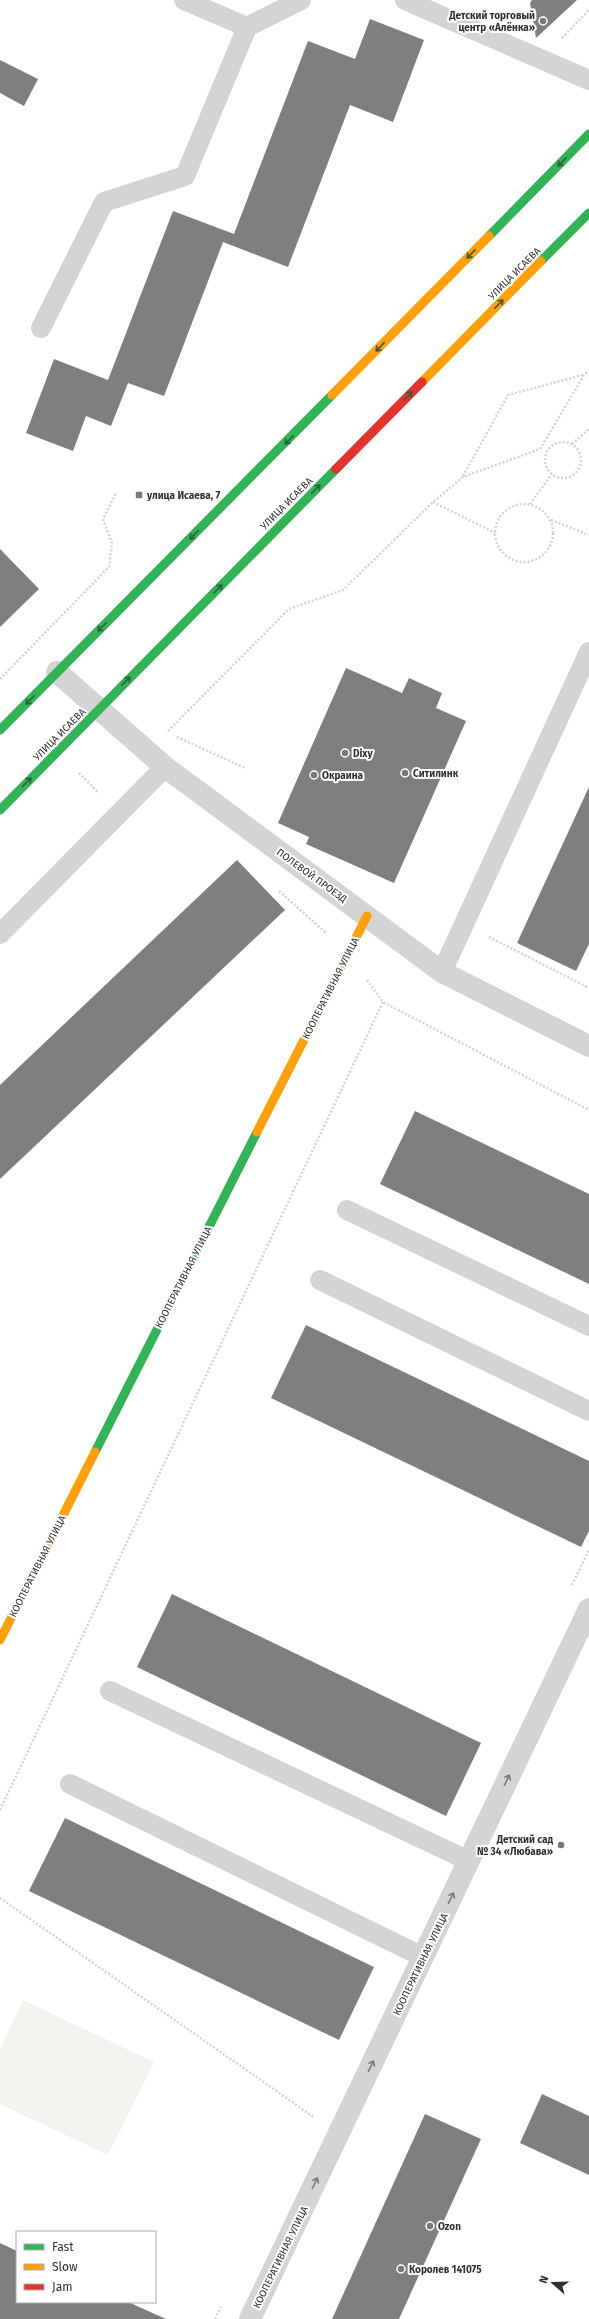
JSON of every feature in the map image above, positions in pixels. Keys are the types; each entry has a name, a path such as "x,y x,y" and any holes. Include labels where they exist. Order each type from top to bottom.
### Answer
{"main road":[{"path":"0,730 222,508 589,134"},
{"name":"УЛИЦА ИСАЕВА","path":"0,810 589,213"},
{"name":"КООПЕРАТИВНАЯ УЛИЦА","path":"0,1640 367,916"}],"street":[{"name":"ПОЛЕВОЙ ПРОЕЗД","path":"57,672 165,767 442,972 589,1046"},
{"name":"КООПЕРАТИВНАЯ УЛИЦА","path":"250,2319 589,1609"}],"lane":[{"path":"184,0 247,27"},
{"path":"41,328 104,202 185,176 247,27 301,0"},
{"path":"405,0 589,80"},
{"path":"442,972 589,652"},
{"path":"0,934 165,767"},
{"path":"347,1210 589,1326"},
{"path":"320,1280 589,1410"},
{"path":"110,1691 469,1861"},
{"path":"70,1784 423,1957"}],"path":[{"path":"542,59 589,10"},
{"path":"245,768 167,732 289,609 343,590 433,502 463,477 540,449 584,375 589,370"},
{"path":"463,477 508,395 584,375"},
{"path":"572,444 589,429"},
{"path":"560,442 572,444 580,453 580,464 578,470 568,477 557,477 552,474 545,464 546,452 555,444 560,442"},
{"path":"530,504 552,474"},
{"path":"0,679 109,567 112,543 102,519 116,493"},
{"path":"433,502 495,533"},
{"path":"530,504 542,510 550,520 553,529 550,547 544,554 526,562 508,557 496,542 496,524 506,510 513,506 530,504"},
{"path":"550,520 589,535"},
{"path":"464,924 589,988"},
{"path":"0,1810 383,1002"},
{"path":"0,1898 313,2117 341,2128"}],"shaded area":[{"path":"23,2000 154,2062 108,2155 0,2104 0,2050"}],"building":[{"name":"Детский торговый центр «Алёнка»","path":"532,0 577,0 536,38 530,3"},
{"path":"370,19 424,40 393,122 350,105 288,267 223,242 164,396 128,383 111,426 86,416 73,451 26,433 54,359 108,380 173,211 234,234 308,41 355,59"},
{"path":"0,60 38,79 24,106 0,93"},
{"path":"0,549 39,589 0,627"},
{"path":"346,668 402,693 409,678 442,693 436,708 466,721 394,883 306,844 309,837 278,823"},
{"path":"589,787 589,944 576,971 517,943"},
{"path":"237,860 285,910 0,1179 0,1085"},
{"path":"415,1111 589,1194 589,1284 380,1184"},
{"path":"306,1325 589,1461 589,1531 581,1547 271,1398"},
{"path":"172,1594 481,1743 446,1816 137,1667"},
{"path":"65,1818 374,1967 339,2040 29,1891"},
{"path":"542,2094 589,2116 589,2175 520,2143"},
{"path":"425,2114 481,2139 399,2319 332,2319"},
{"path":"0,2243 16,2251 16,2303 130,2303 166,2319 0,2319"}],"traffic: fast":[{"path":"489,236 589,134"},
{"path":"541,261 589,213"},
{"path":"0,730 332,395"},
{"path":"0,810 336,469"},
{"path":"95,1452 257,1132"}],"traffic: slow":[{"path":"332,395 489,236"},
{"path":"422,382 541,261"},
{"path":"257,1132 367,916"},
{"path":"0,1640 95,1452"}],"traffic: jam":[{"path":"336,469 422,382"}],"place":[{"name":"Детский торговый центр «Алёнка»","path":"543,21"},
{"name":"улица Исаева, 7","path":"139,495"},
{"name":"Dixy","path":"345,753"},
{"name":"Ситилинк","path":"405,773"},
{"name":"Окраина","path":"314,775"},
{"name":"Детский сад № 34 «Любава»","path":"561,1845"},
{"name":"Ozon","path":"430,2226"},
{"name":"Королев 141075","path":"401,2269"}]}
